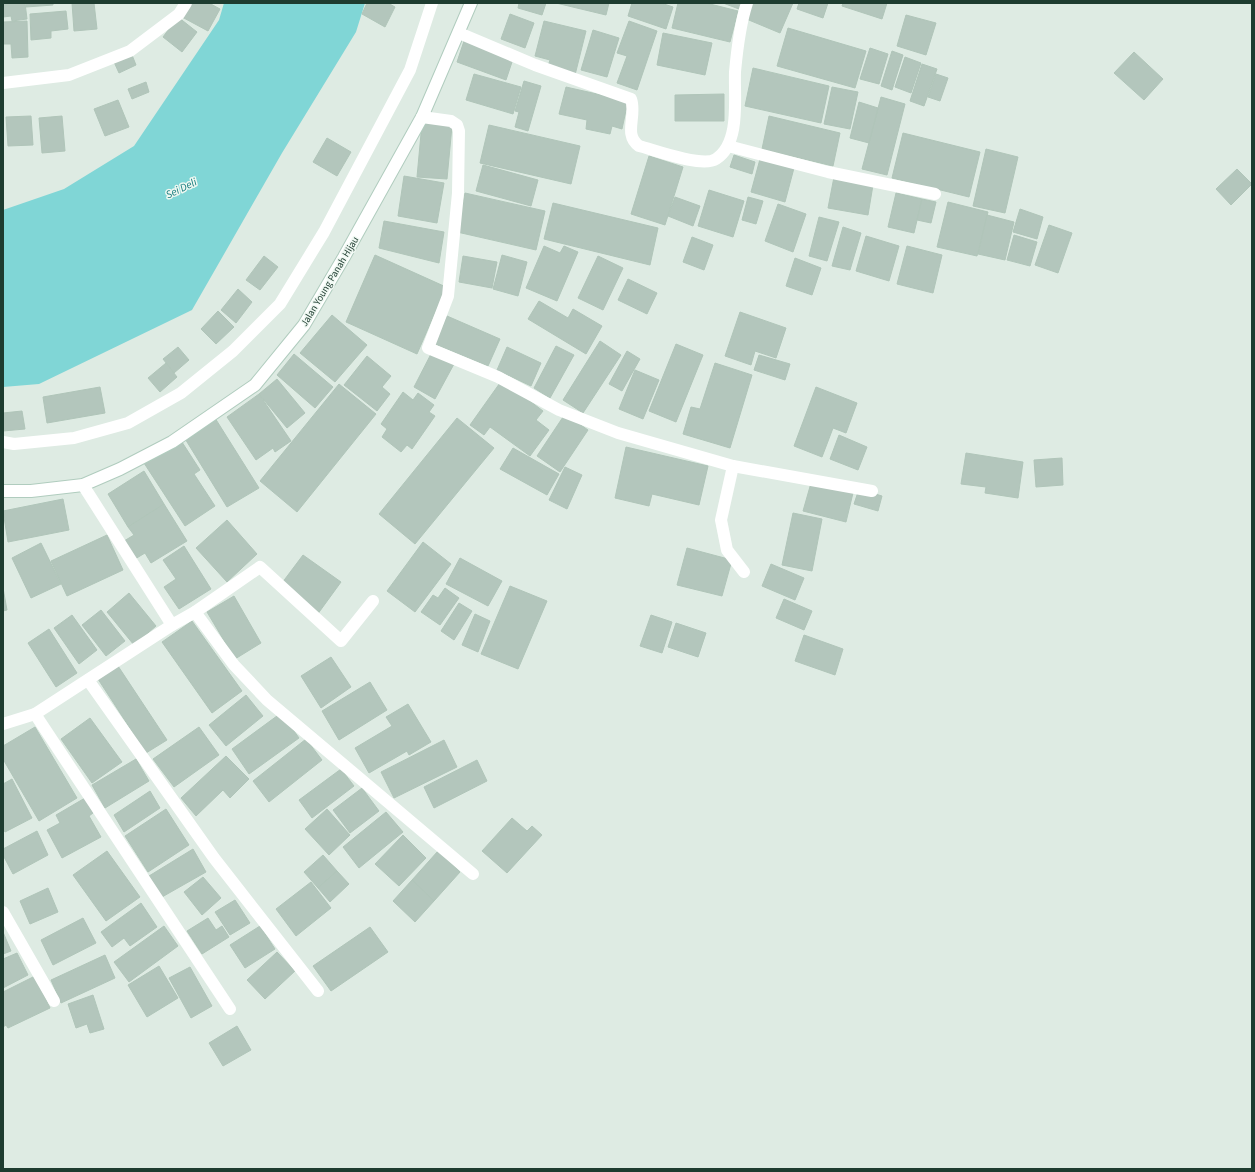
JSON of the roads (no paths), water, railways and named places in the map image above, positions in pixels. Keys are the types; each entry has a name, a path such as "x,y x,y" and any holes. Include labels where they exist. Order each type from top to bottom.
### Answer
{"street":[{"path":"3,83 69,75 130,51 179,14 186,3"},
{"path":"3,442 14,444 74,438 128,423 181,393 233,351 280,304 324,232 410,70 432,3"},
{"name":"Jalan Young Panah Hijau","path":"3,491 31,491 83,485 120,469 172,442 255,385 304,326 422,117 460,33 471,3"},
{"path":"460,33 535,65 631,99 634,106 630,137 638,146 699,162 716,159 728,146 734,124 736,72 744,13 747,3"},
{"path":"422,117 451,121 457,125 459,131 458,194 448,296 428,348 498,377 559,410 618,433 733,466 872,491"},
{"path":"728,146 828,172 935,194"},
{"path":"733,466 721,520 728,550 744,572"},
{"path":"83,485 172,625"},
{"path":"3,724 35,714 172,625 195,612 260,567 341,641 373,600"},
{"path":"195,612 234,665 267,700 473,874"},
{"path":"88,680 214,858 318,991"},
{"path":"35,714 230,1009"},
{"path":"3,912 54,1001"}],"water":[{"name":"Sei Deli","path":"224,3 365,3 356,32 282,153 192,310 39,384 3,387 3,210 64,189 134,146 219,20"}]}
